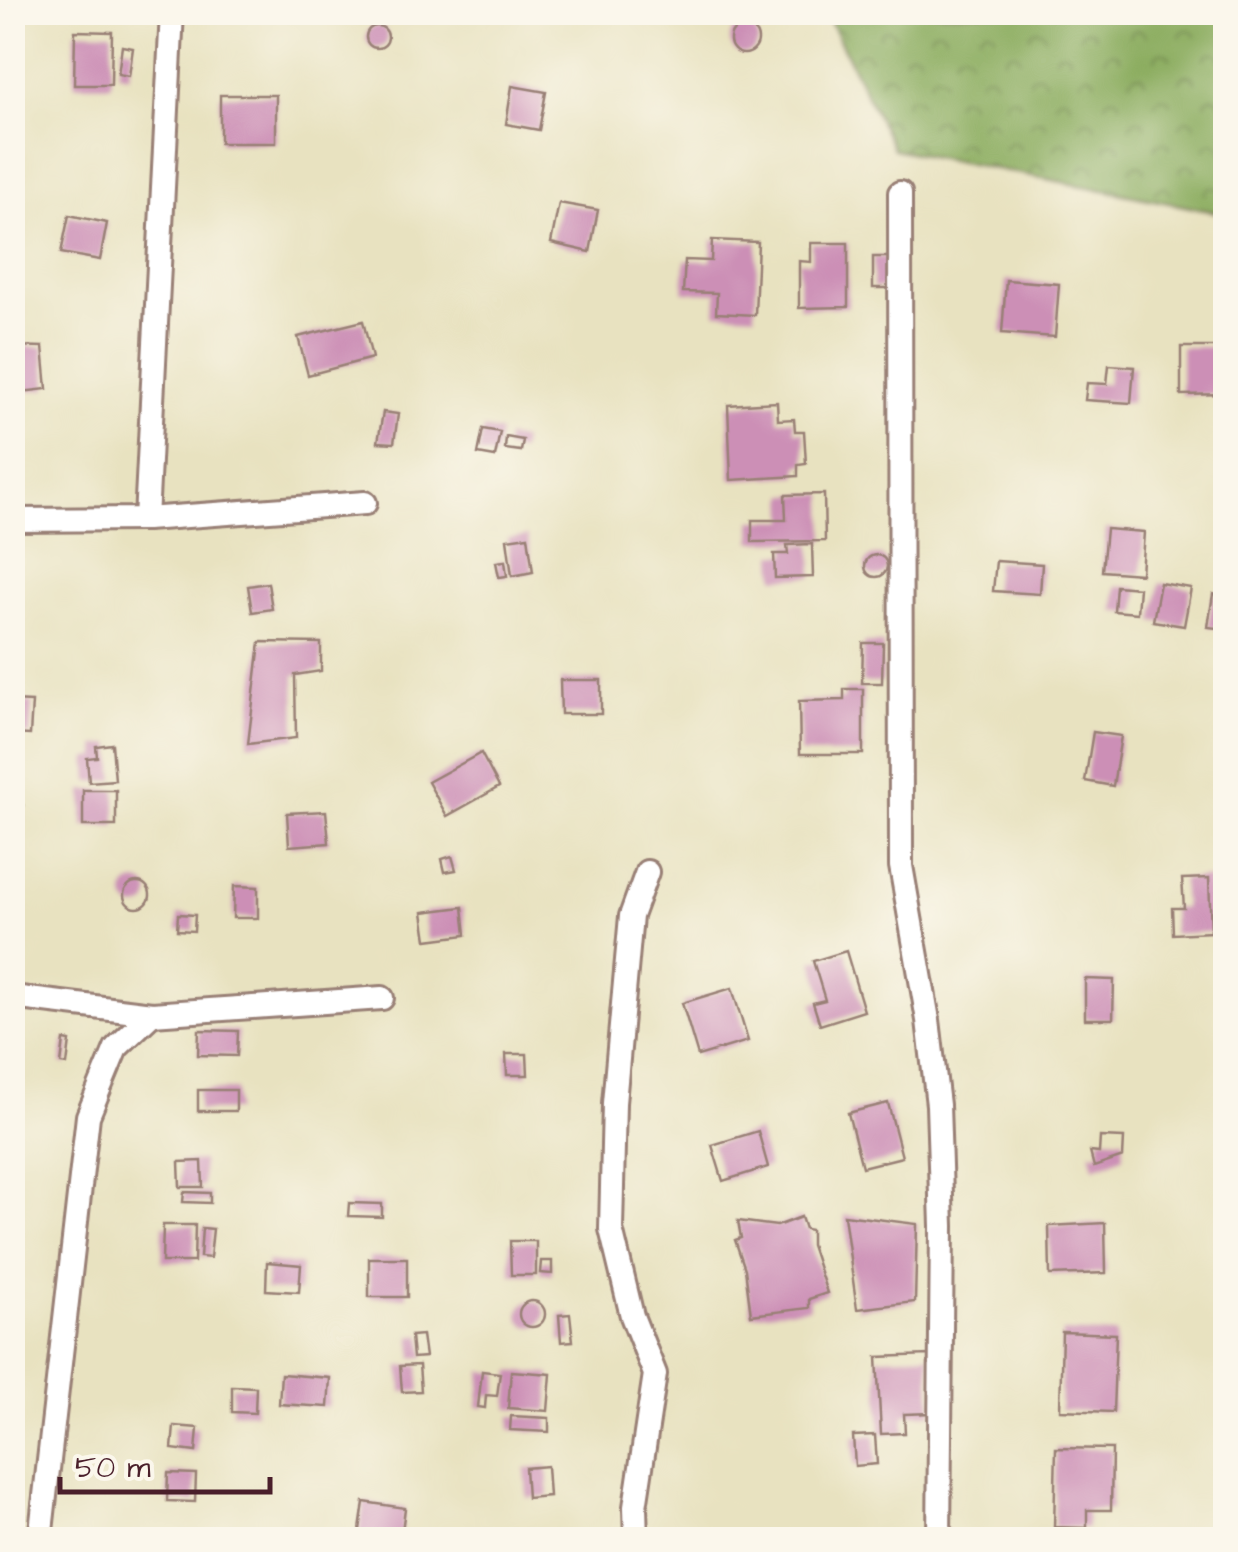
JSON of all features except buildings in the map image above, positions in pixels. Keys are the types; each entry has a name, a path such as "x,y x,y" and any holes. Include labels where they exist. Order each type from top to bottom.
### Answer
{"street":[{"path":"146,519 172,12"},
{"path":"900,193 902,866 938,1104 942,1226 939,1540"},
{"path":"12,520 146,519 365,503"},
{"path":"636,1540 635,1508 655,1374 632,1316 611,1229 614,1103 631,916 647,872"},
{"path":"12,997 152,1014 382,998"},
{"path":"40,1540 88,1116 116,1048 152,1014"}],"green space":[{"path":"826,13 1225,13 1225,214 893,149"}]}
